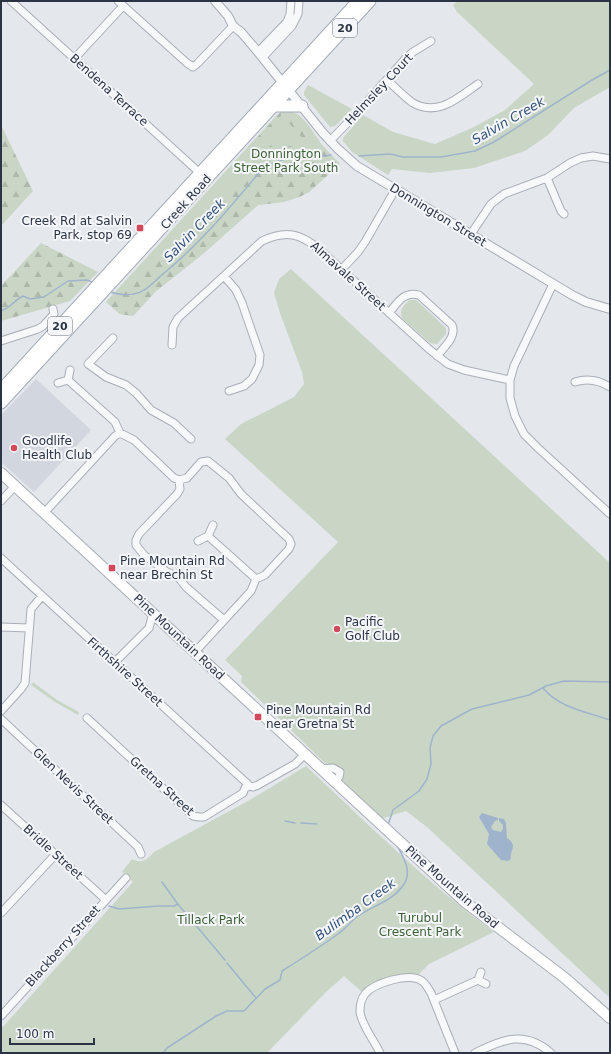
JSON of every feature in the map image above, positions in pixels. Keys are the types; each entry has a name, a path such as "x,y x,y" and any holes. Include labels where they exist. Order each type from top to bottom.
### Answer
{"main road":[{"name":"Creek Road","path":"203,176 274,106 286,86 358,1"},
{"name":"Creek Road","path":"1,403 97,292 203,176 286,86 370,1"},
{"path":"274,106 302,106"},
{"name":"Creek Road","path":"1,390 97,292"},
{"name":"Pine Mountain Road","path":"1,473 274,724 334,783 360,805 445,884 476,911 565,978 610,1018"}],"street":[{"name":"Bendena Terrace","path":"11,1 203,176"},
{"name":"Donnington Street","path":"215,1 228,16 233,26 241,32 330,141 357,166 553,284 586,302 610,309"},
{"path":"290,24 291,1"},
{"path":"260,55 298,14 299,1"},
{"path":"74,59 121,3 193,67 198,64 233,26"},
{"name":"Helmsley Court","path":"330,141 406,58 430,41"},
{"path":"387,80 412,102 423,107 433,108 450,104 478,84"},
{"path":"471,234 484,212 497,198 504,194 546,178 581,158 593,156 610,158"},
{"path":"546,178 561,211 564,214"},
{"path":"342,269 365,242 396,190"},
{"name":"Almavale Street","path":"172,345 173,327 178,318 262,240 274,235 287,234 300,237 310,242 342,269 437,356 448,364 464,370 510,380"},
{"path":"224,276 236,290 242,303 260,355 259,364 252,379 244,386 229,391"},
{"path":"553,284 514,366 510,380 510,398 515,416 524,434 610,514"},
{"path":"389,313 406,295 412,293 419,295 452,325 454,330 453,336 437,356"},
{"path":"1,341 43,326 54,314 53,309"},
{"path":"113,338 88,364 106,377 126,385 136,393 151,410 174,423 191,439"},
{"path":"68,380 70,370"},
{"path":"58,383 68,380"},
{"path":"68,380 114,422 120,433 134,440 174,478 179,480 187,478 202,462 208,461 229,478 240,494 289,539 291,544 289,549 265,575 256,579 251,591 195,652"},
{"path":"575,382 582,380 596,381 610,386"},
{"path":"44,513 115,436 120,433"},
{"path":"179,480 180,489 177,494 139,534 136,540 136,545 144,555 178,578 186,587 224,620"},
{"path":"1,501 15,486"},
{"path":"198,541 208,536 213,525"},
{"path":"208,536 256,579"},
{"name":"Firthshire Street","path":"1,558 250,786"},
{"path":"1,711 25,684 31,609 42,596"},
{"path":"149,628 153,613"},
{"path":"115,662 149,628 164,623"},
{"path":"1,627 29,628"},
{"name":"Gretna Street","path":"87,718 193,816 204,817 243,793 245,788 258,785 295,764 304,755"},
{"name":"Glen Nevis Street","path":"1,719 138,846 141,854"},
{"name":"Bridle Street","path":"1,805 105,899"},
{"path":"1,913 55,854"},
{"name":"Blackberry Street","path":"1,1016 105,899 126,878"},
{"path":"434,1000 478,980 481,972"},
{"path":"380,1053 362,1019 360,1011 361,1003 365,995 371,989 403,977 412,977 421,980 426,985 434,1000 455,1053"},
{"path":"478,980 486,984"},
{"path":"476,1053 504,1040 514,1038 535,1043 550,1053"}],"shaded area":[{"path":"36,379 91,430 34,492 1,462 1,415"}],"green space":[{"path":"458,1 610,1 610,87 574,108 548,135 525,151 474,168 430,173 392,169 388,175 352,152 343,141 343,138 363,115 393,132 435,144 474,127 505,110 534,84 457,12 453,5"},
{"path":"308,85 352,109 335,126 330,127 304,95"},
{"name":"Donnington Street Park South","path":"289,110 295,112 304,120 323,146 340,164 309,192 299,197 283,202 258,205 204,253 155,292 133,316 120,314 106,302 277,115 281,112"},
{"path":"281,112 280,119 275,129 270,134 248,147"},
{"path":"296,113 308,125 320,142 306,142 289,123"},
{"path":"1,125 33,191 1,226"},
{"name":"Donnington Street Park South","path":"278,142 300,148 323,146 340,164 309,192 299,197 283,202 258,205 204,253 155,292 133,316 120,314 106,302 131,275 147,270 171,246 192,231 262,150"},
{"path":"41,243 98,272 70,301 1,321 1,286"},
{"name":"Pacific Golf Club","path":"291,269 610,563 610,998 427,827 406,811 381,819 366,806 345,785 343,781 342,769 337,766 327,765 241,682 242,676 225,660 338,542 225,439 241,424 294,397 304,384 302,372 274,293 279,279"},
{"path":"409,300 416,300 446,328 446,334 437,344 430,343 402,318 402,310"},
{"path":"33,682 57,700 79,712 78,715 55,702 31,685"},
{"name":"Tillack Park","path":"306,766 421,873 494,932 429,964 417,976 404,975 388,978 373,984 362,992 344,976 326,992 267,1053 1,1053 1,1029 133,882 122,872 132,859 139,861 144,860 154,852 248,801"}],"water":[{"path":"482,813 498,818 498,820 495,821 491,827 493,830 501,832 503,825 499,821 499,818 504,819 506,823 507,838 511,841 513,846 511,859 508,861 501,860 487,844 489,834 479,817"}],"waterway":[{"name":"Salvin Creek","path":"359,156 390,154 403,157 441,157 475,151 494,142 610,70"},
{"name":"Salvin Creek","path":"109,291 127,295 140,292 149,287 203,237 263,168 293,157 331,155"},
{"name":"Salvin Creek","path":"1,311 8,308 17,299 23,296 30,299 44,297 68,281 87,280 94,283"},
{"name":"Bulimba Creek","path":"388,825 393,810 419,791 427,779 431,764 430,748 433,736 441,726 472,709 529,695 546,686 564,681 610,682"},
{"path":"543,688 550,695 565,705 610,720"},
{"path":"285,821 295,823"},
{"path":"301,823 317,824"},
{"name":"Bulimba Creek","path":"163,1053 167,1048 216,1016 227,1011 244,1011 265,989 280,980 282,971 340,932 354,919 388,900 394,895 404,884 407,875 406,865 398,847"},
{"path":"162,882 177,903 225,960"},
{"path":"109,906 119,909 174,906 178,904"},
{"path":"227,963 256,998"}],"place":[{"name":"Creek Rd at Salvin Park, stop 69","path":"140,228"},
{"name":"Goodlife Health Club","path":"14,448"},
{"name":"Pine Mountain Rd near Brechin St","path":"112,568"},
{"name":"Pacific Golf Club","path":"337,629"},
{"name":"Pine Mountain Rd near Gretna St","path":"258,717"}],"park label":[{"name":"Turubul Crescent Park","path":"420,925"}]}
